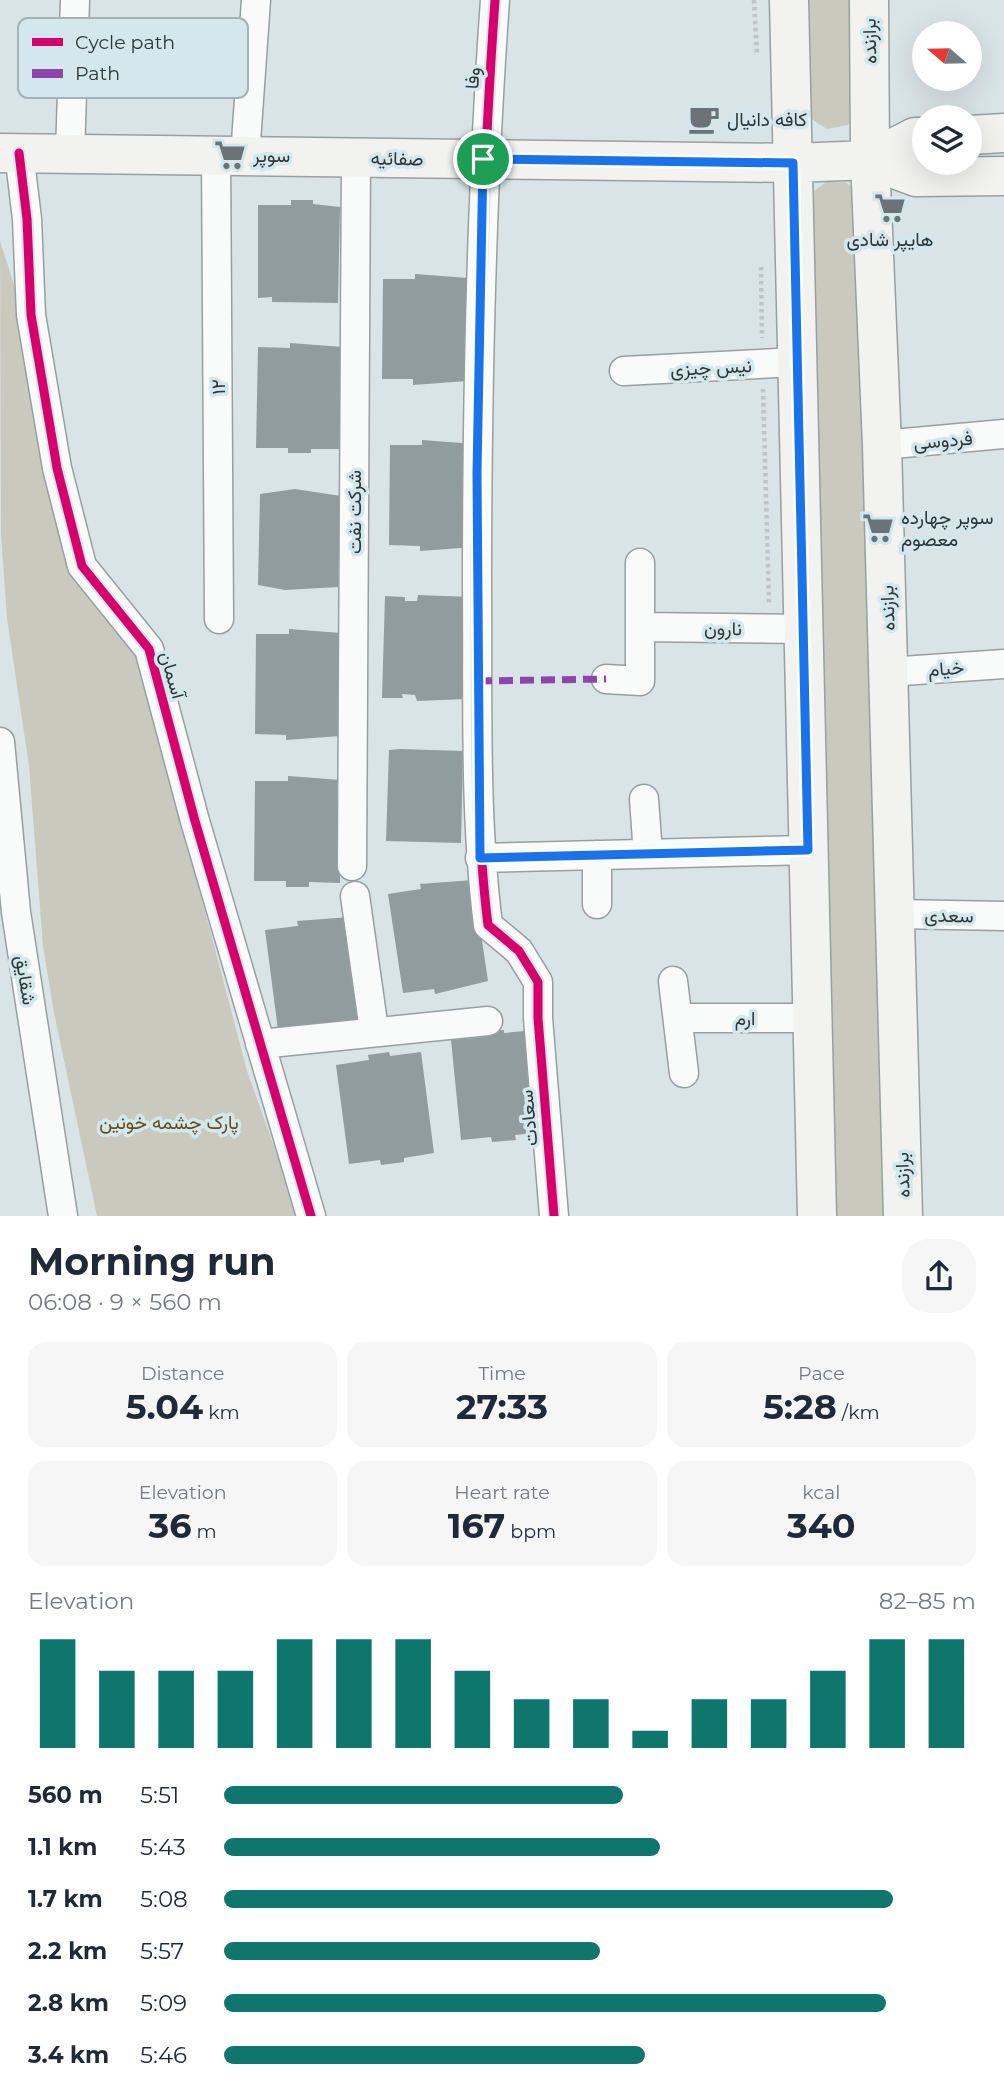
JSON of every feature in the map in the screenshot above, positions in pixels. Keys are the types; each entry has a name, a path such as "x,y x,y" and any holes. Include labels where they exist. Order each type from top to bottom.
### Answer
{"main road":[{"path":"789,0 817,1216"},
{"name":"برازنده","path":"869,0 870,160 882,445 903,1216"},
{"path":"982,134 1004,133"},
{"path":"870,160 912,139"},
{"name":"صفائیه","path":"10,153 793,163 870,160"},
{"path":"870,160 916,177 1004,176"}],"street":[{"path":"74,18 75,0"},
{"name":"۱۲","path":"248,50 256,0"},
{"name":"وفا","path":"480,858 477,473 483,159 495,0"},
{"path":"70,154 72,98"},
{"name":"۱۲","path":"219,619 231,156 240,98"},
{"name":"آسمان","path":"10,153 27,219 31,315 57,468 82,566 149,649 311,1216"},
{"name":"شرکت نفت","path":"352,866 356,157"},
{"name":"نیس چیزی","path":"624,371 797,362"},
{"name":"فردوسی","path":"882,445 1004,434"},
{"path":"606,680 640,681 640,563"},
{"name":"نارون","path":"642,627 803,629"},
{"name":"خیام","path":"888,673 1004,664"},
{"name":"شقایق","path":"1,755 16,912 63,1216"},
{"path":"644,799 648,854"},
{"path":"480,858 808,850"},
{"path":"597,855 597,904"},
{"name":"سعادت","path":"480,858 488,925 519,951 538,982 538,1018 554,1216"},
{"path":"355,896 374,1030"},
{"name":"سعدی","path":"895,914 1004,916"},
{"path":"673,981 684,1073"},
{"name":"ارم","path":"678,1018 812,1018"},
{"path":"260,1044 374,1030 488,1021"}],"green space":[{"path":"805,0 858,0 861,109 848,125 827,129 810,118"},
{"path":"826,182 845,182 863,194 887,1216 829,1216 810,194"},
{"name":"پارک چشمه خونین","path":"0,241 17,294 69,572 139,659 247,1071 299,1216 97,1216 54,1013 43,946 29,766 7,618 1,535"}],"building":[{"path":"291,200 313,200 313,204 340,207 338,303 272,302 272,297 258,298 258,205 291,205"},
{"path":"415,274 468,278 467,381 413,385 413,379 382,379 383,279 415,279"},
{"path":"290,343 343,347 342,449 311,449 311,453 288,453 288,448 256,448 258,347 290,348"},
{"path":"422,440 475,444 474,547 420,551 420,546 389,545 390,445 422,445"},
{"path":"295,489 341,496 338,587 285,590 258,585 260,494"},
{"path":"418,595 471,597 467,699 417,701 415,695 402,694 403,698 382,698 385,596 417,601"},
{"path":"289,629 341,633 340,736 286,740 286,735 255,734 256,634 289,634"},
{"path":"389,750 463,751 461,843 386,841"},
{"path":"288,776 341,780 340,883 309,882 309,887 286,887 286,881 254,881 255,781 288,781"},
{"path":"473,880 488,981 435,994 434,989 403,993 388,894 421,889 420,884"},
{"path":"350,917 363,1019 278,1030 265,930 298,926 297,921"},
{"path":"504,1030 504,1033 535,1030 545,1132 515,1135 516,1140 492,1142 491,1137 461,1140 451,1040 483,1037 483,1032"},
{"path":"389,1052 390,1056 421,1052 434,1153 404,1158 404,1162 381,1165 380,1160 349,1164 336,1065 369,1060 368,1055"}],"marked path":[{"path":"478,681 606,679"}],"cycle path":[{"path":"495,0 486,146 479,367 477,714 481,841 488,925 519,951 538,982 538,1018 554,1216"},
{"path":"19,153 27,219 31,315 57,468 82,566 149,649 195,821 311,1216"}],"place":[{"name":"کافه دانیال","path":"704,119"},
{"name":"سوپر","path":"230,155"},
{"name":"هایپر شادی","path":"890,208"},
{"name":"سوپر چهارده معصوم","path":"878,528"}],"route":[{"path":"483,159 793,163 808,850 480,858 477,473 483,159"}]}
